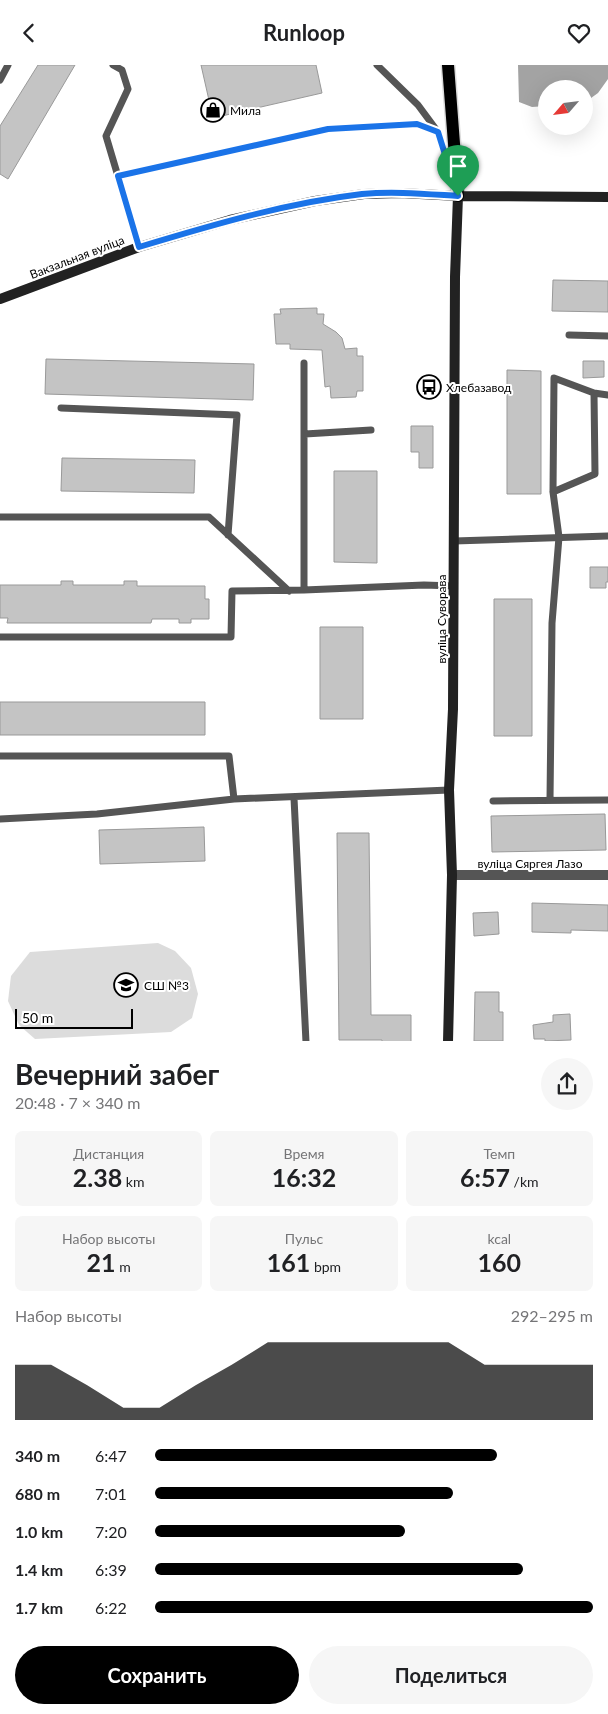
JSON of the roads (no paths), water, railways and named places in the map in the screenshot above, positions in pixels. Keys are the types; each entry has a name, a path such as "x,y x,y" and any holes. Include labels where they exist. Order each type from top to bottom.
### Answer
{"main road":[{"path":"448,65 458,196"},
{"name":"Вакзальная вуліца","path":"0,299 139,247 230,220 315,201 364,194 391,193 458,196 608,197"},
{"name":"вуліца Суворава","path":"448,1041 452,875 449,790 453,709 455,277 458,196"}],"street":[{"name":"вуліца Сяргея Лазо","path":"452,875 608,875"}],"lane":[{"path":"0,80 8,65"},
{"path":"114,65 122,70 128,89 106,136 139,247"},
{"path":"377,65 418,105 438,132 458,196"},
{"path":"118,176 328,129 417,124 438,132"},
{"path":"569,335 608,336"},
{"path":"304,363 304,590"},
{"path":"550,800 552,623 559,537 553,492 554,378 594,393 608,395"},
{"path":"553,492 595,473 594,393"},
{"path":"60,408 237,415 228,535"},
{"path":"305,434 372,430"},
{"path":"0,517 209,517 289,591"},
{"path":"454,541 608,536"},
{"path":"0,637 231,637 232,591 289,591 424,585 454,586"},
{"path":"0,756 229,756 234,799"},
{"path":"0,819 97,814 234,799 449,790"},
{"path":"294,797 306,1041"},
{"path":"493,801 608,800"}],"place":[{"name":"Мила","path":"213,110"},
{"name":"Хлебазавод","path":"429,387"},
{"name":"СШ №3","path":"126,985"}]}
